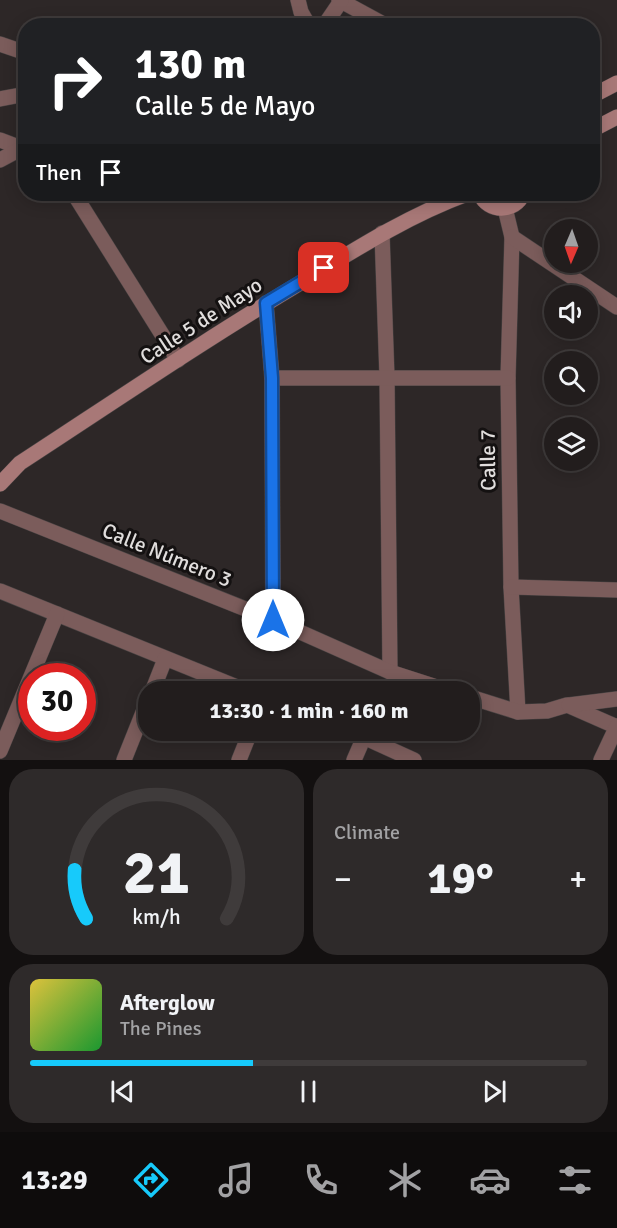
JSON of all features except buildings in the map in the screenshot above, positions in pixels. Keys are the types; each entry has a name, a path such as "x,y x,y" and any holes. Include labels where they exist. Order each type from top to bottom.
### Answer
{"street":[{"path":"298,0 304,18"},
{"path":"329,18 340,1 363,18"},
{"path":"0,44 18,50"},
{"path":"600,92 617,83"},
{"path":"0,99 18,96"},
{"path":"600,126 617,117"},
{"path":"0,140 18,145"},
{"path":"0,160 18,150"},
{"path":"79,201 178,360"},
{"name":"Calle 5 de Mayo","path":"0,484 20,463 266,303 382,233 452,201"},
{"path":"485,201 496,208 505,208 514,205 517,201"},
{"name":"Calle 7","path":"505,208 512,237 508,378 511,587 518,712"},
{"path":"382,233 387,378 390,672"},
{"path":"512,237 617,307"},
{"path":"266,303 272,378 273,620"},
{"path":"272,378 508,378"},
{"name":"Calle Número 3","path":"0,511 273,620 390,672 418,681"},
{"path":"511,587 617,590"},
{"path":"0,591 221,681"},
{"path":"0,751 57,614"},
{"path":"156,681 165,659"},
{"path":"480,700 518,712 547,711 567,705 617,699"},
{"path":"567,705 617,727 602,760"},
{"path":"124,760 138,725"},
{"path":"239,760 247,741"},
{"path":"354,760 361,741"},
{"path":"372,741 414,760"}],"route":[{"path":"273,620 272,378 266,303 324,268"}]}
